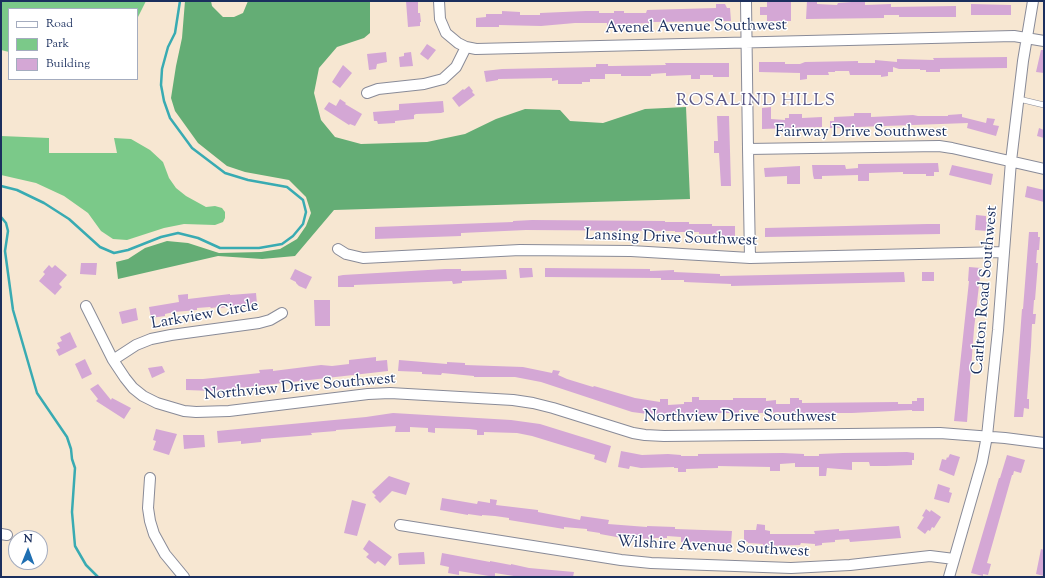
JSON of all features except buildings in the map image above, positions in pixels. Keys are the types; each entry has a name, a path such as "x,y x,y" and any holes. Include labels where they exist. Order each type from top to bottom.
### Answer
{"street":[{"path":"367,93 378,89 424,84 443,79 456,68 466,47 452,39 443,27 440,19 439,1"},
{"path":"746,1 750,258"},
{"name":"Carlton Road Southwest","path":"949,577 982,462 987,436 1011,161 1018,99 1033,1"},
{"name":"Avenel Avenue Southwest","path":"466,47 476,49 1014,36 1044,41"},
{"name":"Fairway Drive Southwest","path":"748,149 939,146 1044,169"},
{"name":"Lansing Drive Southwest","path":"338,249 346,254 363,258 520,250 631,250 750,258 1004,252"},
{"name":"Northview Drive Southwest","path":"86,306 113,360 125,378 143,396 173,409 196,412 229,411 368,394 390,393 514,400 533,403 633,433 645,435 940,432 1044,443"},
{"name":"Larkview Circle","path":"113,360 136,345 151,339 171,334 258,323 270,320 282,313"},
{"path":"150,478 148,508 154,534 165,554 184,577"},
{"name":"Wilshire Avenue Southwest","path":"400,525 621,560 651,563 798,568 850,565 930,556 954,559"}],"lane":[{"path":"1018,99 1044,105"}],"green space":[{"path":"1,1 146,1 138,17 138,8 8,8 8,52 1,50"},
{"path":"185,1 211,1 212,6 223,17 234,17 243,13 248,1 370,1 370,33 364,38 337,47 319,68 314,93 321,120 335,137 361,144 427,142 465,134 496,119 525,109 560,110 570,121 603,123 645,109 686,107 690,199 334,210 295,256 262,259 218,256 118,279 116,262 128,259 145,248 167,241 188,243 219,253 261,252 280,249 297,239 306,226 311,213 306,197 289,180 245,172 227,166 198,143 175,111 171,98 182,38"},
{"path":"1,136 49,138 49,153 117,153 114,138 131,139 150,150 163,162 169,178 176,188 186,196 206,207 215,206 222,208 225,212 225,218 223,222 215,225 184,224 164,228 127,240 113,239 101,231 88,213 64,196 36,183 1,175"}],"waterway":[{"path":"1,186 17,190 44,203 69,219 100,247 114,253 128,250 161,237 178,233 198,238 220,248 259,248 282,244 293,236 303,224 306,212 303,200 287,187 248,180 225,173 192,148 170,118 164,101 161,85 162,69 168,47 175,33 180,1"},
{"path":"1,217 6,223 8,231 5,251 13,310 37,393 67,437 71,449 75,468 72,512 75,546 86,565 98,577"}],"district":[{"name":"ROSALIND HILLS","path":"756,102"}]}
